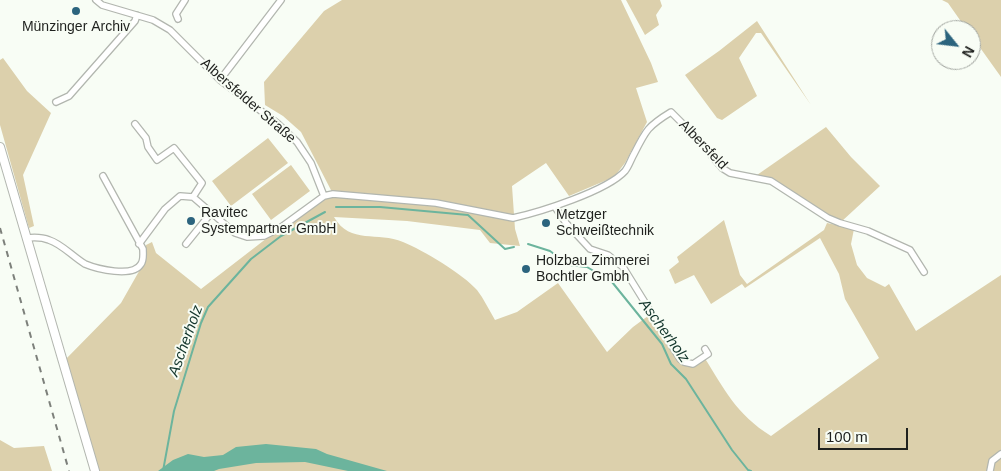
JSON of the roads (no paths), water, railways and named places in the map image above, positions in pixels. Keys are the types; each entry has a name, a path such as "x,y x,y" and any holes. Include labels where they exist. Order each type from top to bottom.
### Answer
{"street":[{"name":"Albersfelder Straße","path":"96,0 102,5 153,20 170,30 220,80 277,123 297,142 311,164 324,196"},
{"path":"178,19 176,14 185,0"},
{"path":"220,80 281,0"},
{"path":"56,102 68,96 135,21 137,16"},
{"name":"Albersfeld","path":"324,196 333,194 436,204 513,218 555,207 606,186 625,170 645,132 652,123 670,112 694,135 722,168 730,172 771,181 840,224 868,231 910,250 924,272"},
{"path":"136,124 146,138 148,147 156,160 174,148 202,183 192,197"},
{"path":"0,146 95,471"},
{"path":"26,238 35,237 51,240 86,264 104,269 126,272 134,270 141,265 143,249 103,176"},
{"path":"139,244 165,208 180,196 192,197 235,233 247,238 264,236 280,228 324,196"},
{"path":"555,207 566,223 590,249 608,255 622,267 680,359 693,364 708,354 705,349"},
{"path":"186,244 212,213"},
{"path":"990,471 992,461 1001,454"}],"waterway":[{"name":"Ascherholz","path":"336,207 380,207 468,215 505,249 514,247"},
{"name":"Ascherholz","path":"163,471 174,411 201,323 208,307 251,259 281,236 325,212"},
{"name":"Ascherholz","path":"528,244 550,251 569,265 587,267 612,282 662,344 671,364 686,379 732,450 748,470 751,471"}],"railway":[{"path":"0,228 69,471"}],"place":[{"name":"Münzinger Archiv","path":"76,11"},
{"name":"Ravitec Systempartner GmbH","path":"191,221"},
{"name":"Metzger Schweißtechnik","path":"546,223"},
{"name":"Holzbau Zimmerei Bochtler Gmbh","path":"526,269"}]}
